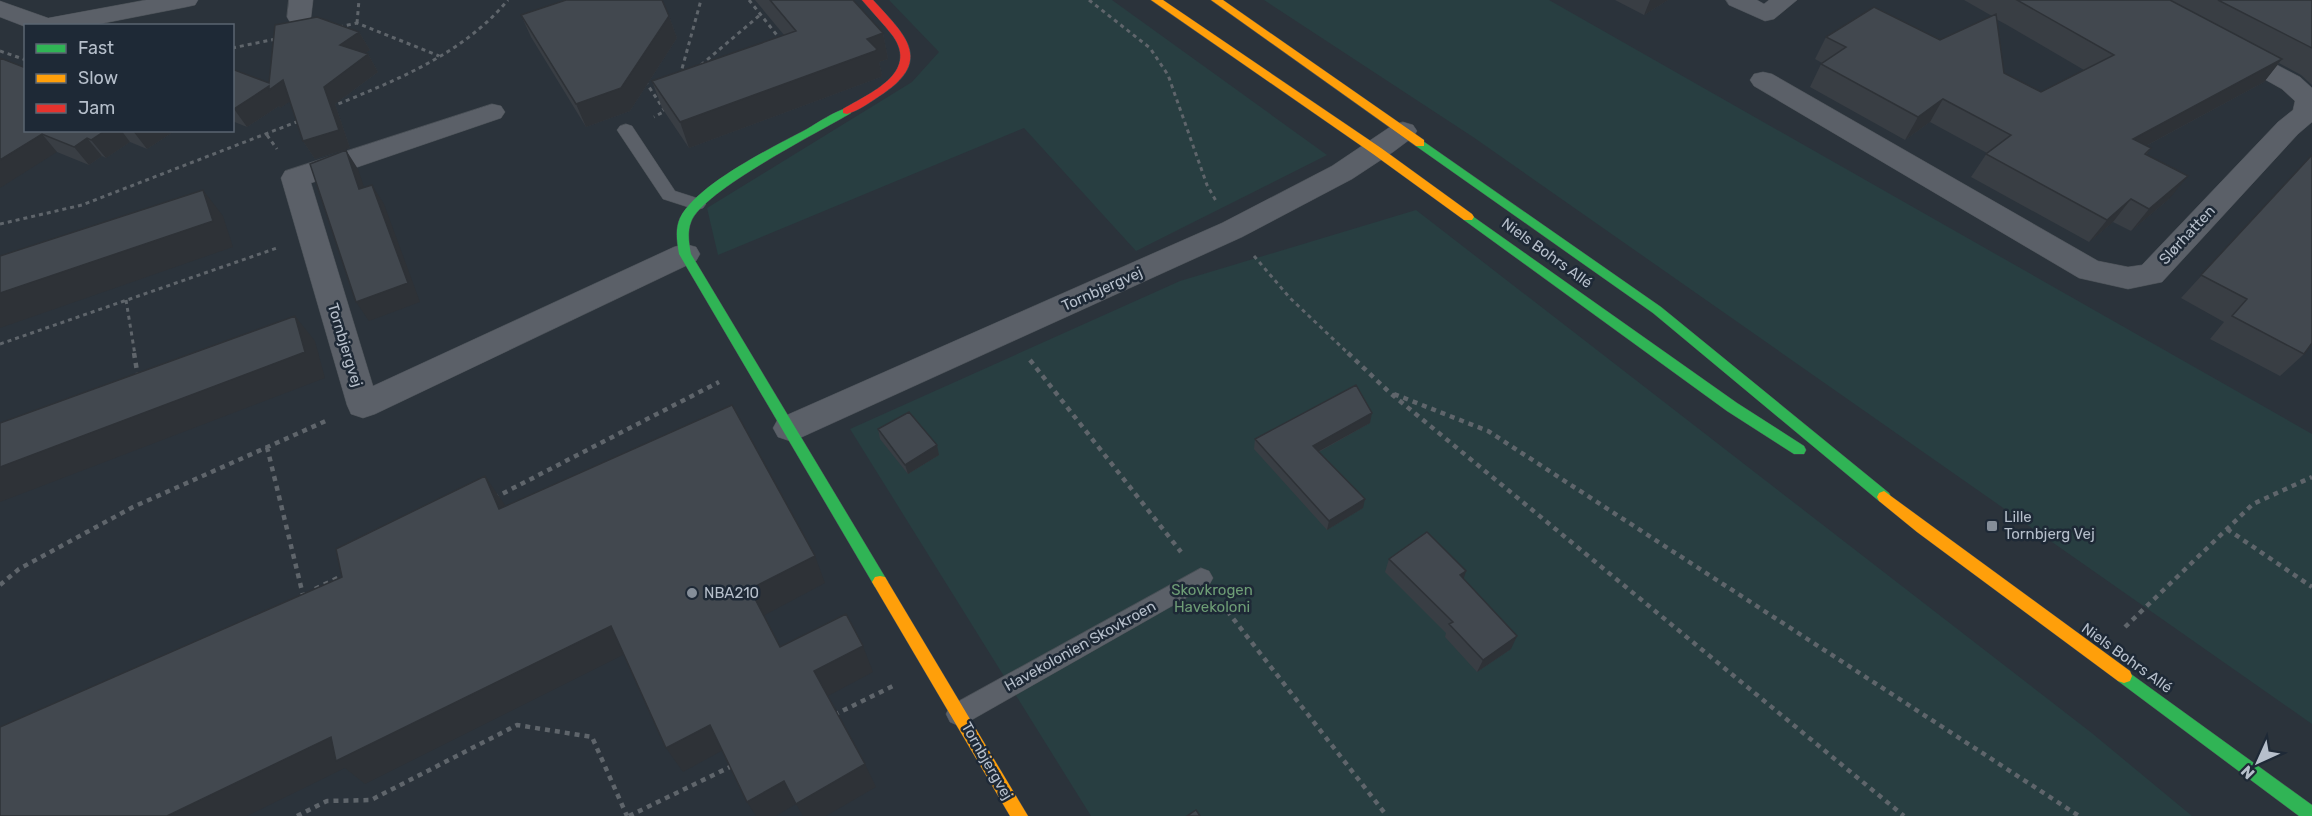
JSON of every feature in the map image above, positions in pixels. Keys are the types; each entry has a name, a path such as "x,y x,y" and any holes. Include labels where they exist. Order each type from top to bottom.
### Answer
{"street":[{"path":"57,24 186,0"},
{"name":"Tornbjergvej","path":"867,0 902,39 907,56 905,69 890,86 709,192 689,212 681,231 685,254 1019,816"},
{"name":"Niels Bohrs Allé","path":"1156,0 1377,151 1731,407 1922,528"},
{"name":"Niels Bohrs Allé","path":"1216,0 1657,310 1922,528 2312,815"},
{"path":"1738,0 1765,14 1785,0"},
{"path":"0,8 41,24"},
{"name":"Slørhatten","path":"1763,80 2090,270 2128,279 2151,273 2288,128 2305,114 2308,99 2291,83 2208,39"},
{"name":"Tornbjergvej","path":"492,112 295,178 363,405 685,254"},
{"name":"Tornbjergvej","path":"790,428 1232,230 1295,199 1377,151 1403,131"}],"lane":[{"path":"626,130 669,195 697,204"},
{"name":"Havekolonien Skovkroen","path":"959,714 1201,578"}],"path":[{"path":"357,23 359,0"},
{"path":"329,108 380,86 439,56 474,34 501,11 508,0"},
{"path":"686,78 679,82 701,0"},
{"path":"748,0 780,40"},
{"path":"1089,0 1150,48 1168,75 1207,185 1232,230 1290,298 1389,392 1904,816"},
{"path":"694,71 760,15"},
{"path":"330,28 357,23 439,56"},
{"path":"341,31 350,24"},
{"path":"234,48 278,39"},
{"path":"0,51 23,59"},
{"path":"14,63 23,59"},
{"path":"642,76 661,104 670,101"},
{"path":"0,224 82,205 308,117"},
{"path":"0,344 312,236"},
{"path":"126,300 139,378"},
{"path":"491,499 752,365"},
{"path":"1389,392 1488,431 2079,816"},
{"path":"0,585 19,569 134,507 363,405"},
{"path":"267,447 305,607"},
{"path":"2121,630 2253,504 2312,477"},
{"path":"2227,529 2312,587"},
{"path":"303,595 356,568"},
{"path":"827,718 931,667"},
{"path":"297,816 327,801 371,800 517,725 591,737 628,816 744,759"}],"green space":[{"path":"889,0 1112,0 1327,155 1136,251 1024,128 718,255 707,208 912,82 939,52"},
{"path":"1264,0 1549,0 2312,434 2312,724 1473,137"},
{"name":"Skovkrogen Havekoloni","path":"1416,210 2093,734 2192,816 1091,816 850,429 1180,281"}],"building":[{"path":"566,0 662,0 669,16 621,88 576,104 521,15"},
{"path":"770,0 853,0 883,33 867,39 877,49 875,51 680,122 652,81 796,31"},
{"path":"2017,0 2170,0 2282,59 2133,139 2151,148 2145,154 2188,176 2149,209 2131,199 2107,220 1986,154 2011,135 1943,99 1918,117 1821,64 1846,47 1826,37 1874,7 1940,40 1996,14 2004,73 2041,92 2114,55"},
{"path":"2218,0 2312,0 2312,48"},
{"path":"317,17 359,32 340,45 368,54 324,87 339,130 303,141 283,80 269,90 269,86 234,109 234,70 269,83 275,25"},
{"path":"0,58 24,67 24,132 103,132 91,140 87,138 74,147 42,134 0,160"},
{"path":"346,150 359,189 372,185 408,283 356,302 310,164"},
{"path":"2312,155 2312,343 2304,354 2232,316 2247,299 2201,275"},
{"path":"203,190 213,221 0,293 0,256"},
{"path":"295,316 305,352 0,467 0,423"},
{"path":"1356,385 1372,413 1313,446 1365,499 1329,521 1255,439"},
{"path":"732,405 815,556 750,589 780,647 846,614 863,646 814,671 865,764 796,804 784,781 747,802 710,725 666,748 611,626 336,761 331,737 167,816 0,816 0,727 342,577 336,549 485,476 499,509"},
{"path":"909,412 937,445 905,465 878,429"},
{"path":"1427,532 1466,571 1460,575 1517,636 1483,660 1449,624 1453,622 1389,559"},
{"path":"1196,810 1200,816 1187,816"}],"traffic: fast":[{"path":"847,111 759,161 712,191 686,218 683,240 685,254 880,582"},
{"path":"1420,143 1657,310 1884,497"},
{"path":"1468,217 1732,407 1799,450"},
{"path":"2124,676 2312,815"}],"traffic: slow":[{"path":"1156,0 1377,151 1468,217"},
{"path":"1216,0 1420,143"},
{"path":"1884,497 1922,528 2124,676"},
{"path":"880,582 1019,816"}],"traffic: jam":[{"path":"847,111 888,86 900,75 906,64 906,52 899,38 867,0"}],"place":[{"name":"Lille Tornbjerg Vej","path":"1992,526"},
{"name":"NBA210","path":"692,593"}]}
